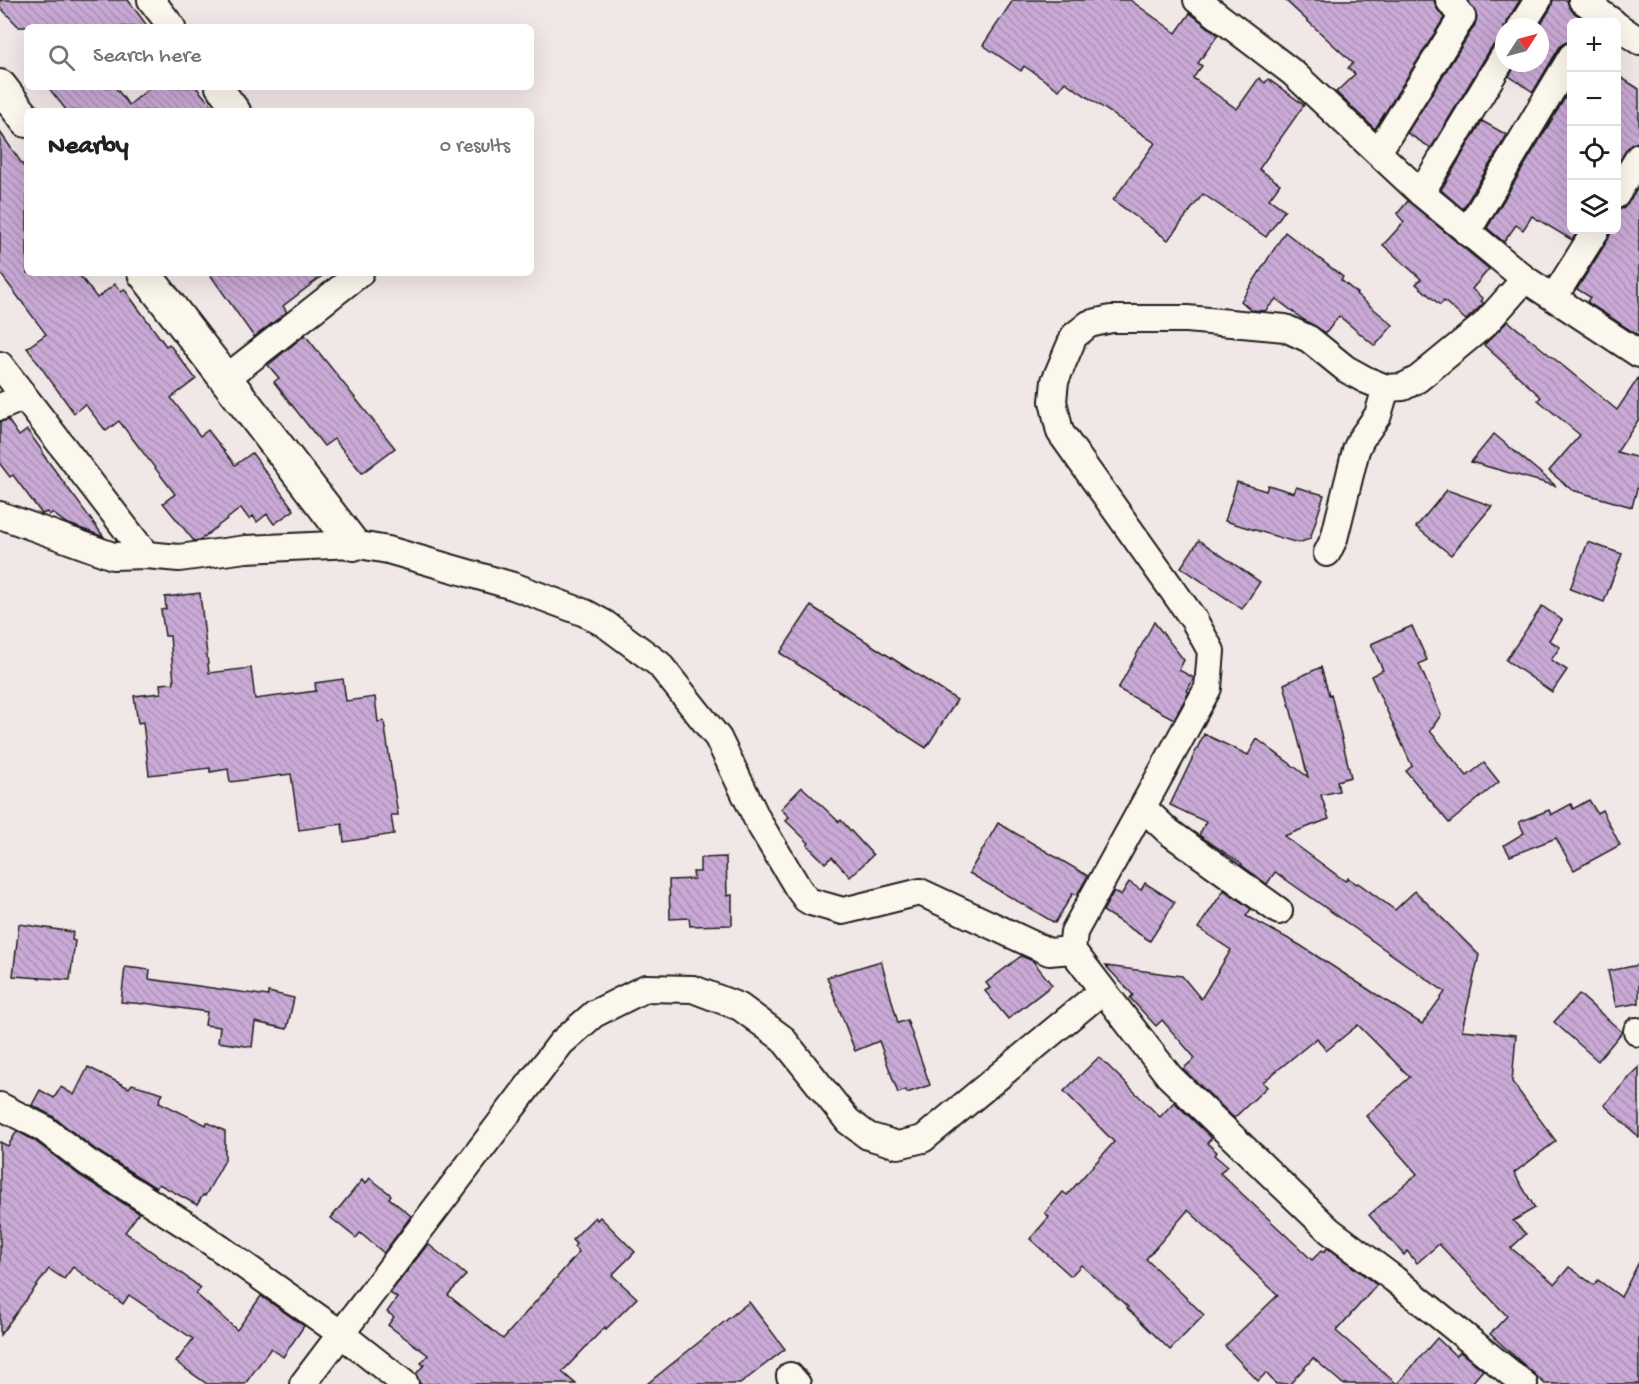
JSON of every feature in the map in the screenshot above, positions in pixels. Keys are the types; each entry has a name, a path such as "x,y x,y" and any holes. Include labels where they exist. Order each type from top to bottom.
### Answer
{"street":[{"path":"151,0 170,24"},
{"path":"1197,0 1293,73 1421,193 1525,279 1639,354"},
{"path":"1378,152 1462,18 1449,0"},
{"path":"1527,18 1538,0"},
{"path":"1600,16 1639,41"},
{"path":"1467,232 1567,64"},
{"path":"1421,193 1495,71"},
{"path":"0,86 24,117"},
{"path":"221,90 235,108"},
{"path":"1621,188 1639,157"},
{"path":"1554,297 1593,234"},
{"path":"146,276 353,544"},
{"path":"225,379 356,276"},
{"path":"1524,1384 1394,1279 1330,1231 1169,1076 1071,950 1074,932 1208,688 1211,651 1194,620 1060,432 1053,401 1055,381 1074,336 1089,324 1112,319 1187,319 1285,328 1309,339 1346,369 1366,380 1386,388 1403,387 1418,380 1485,324 1525,279"},
{"path":"0,365 146,555"},
{"path":"1327,553 1334,539 1356,450 1378,415 1386,388"},
{"path":"0,407 24,397"},
{"path":"0,515 113,556 146,555 179,558 246,549 353,544 388,550 523,590 585,613 605,624 659,664 718,738 759,823 798,888 810,902 843,910 920,892 1048,952 1071,950"},
{"path":"1143,808 1169,832 1279,911"},
{"path":"303,1384 561,1043 594,1014 646,988 693,989 740,1007 782,1038 848,1121 868,1136 898,1145 923,1138 1102,991"},
{"path":"6,1115 43,1128 87,1162 194,1230 340,1333 405,1384"}],"building":[{"path":"0,0 128,0 146,24 24,24 24,27 19,27 0,7"},
{"path":"1013,0 1130,0 1176,33 1190,13 1218,35 1198,63 1202,66 1193,78 1237,109 1259,78 1265,83 1268,79 1304,105 1259,169 1280,184 1269,199 1285,210 1266,237 1203,194 1168,240 1113,200 1155,143 1065,82 1059,90 1024,66 1021,71 983,45"},
{"path":"1285,0 1434,0 1444,18 1375,129 1336,92 1355,74 1348,68 1353,63"},
{"path":"1468,0 1520,0 1509,18 1495,18 1495,44 1431,148 1407,133 1475,25 1477,16"},
{"path":"1553,0 1567,0 1573,12 1582,18 1567,18 1567,42 1559,48 1549,65 1549,18 1545,18"},
{"path":"1511,72 1545,72 1533,92 1509,76"},
{"path":"1621,78 1639,89 1639,142 1627,149 1621,159"},
{"path":"50,90 117,90 129,105 147,90 198,90 214,108 65,108"},
{"path":"1567,94 1567,234 1576,234 1572,240 1532,216 1523,230 1516,225 1504,242 1487,228"},
{"path":"1482,121 1507,135 1463,209 1441,190"},
{"path":"0,132 24,167 24,276 80,276 97,298 115,284 121,292 124,289 166,346 169,344 196,379 171,398 200,436 208,430 235,465 252,453 294,510 274,524 267,514 257,522 253,516 249,519 241,508 200,540 194,541 163,503 175,494 119,421 106,431 85,404 74,413 27,348 46,334 0,273"},
{"path":"1639,186 1639,336 1587,302 1590,297 1577,289 1610,234 1621,234 1621,209 1628,203"},
{"path":"1408,201 1489,269 1472,289 1483,299 1481,301 1484,303 1466,320 1444,301 1440,305 1416,284 1421,279 1383,245 1404,222 1397,214"},
{"path":"1285,232 1343,277 1341,280 1393,325 1375,346 1339,316 1326,333 1276,299 1265,311 1251,310 1241,301"},
{"path":"211,276 322,276 283,306 287,312 254,337"},
{"path":"1508,321 1617,410 1639,377 1639,419 1617,452 1639,458 1639,482 1632,507 1572,490 1549,471 1580,435 1538,400 1541,397 1484,345"},
{"path":"305,335 395,448 362,473 334,439 324,446 274,382 279,378 268,365"},
{"path":"8,420 19,436 27,430 104,537 66,523 52,513 42,514 13,475 10,477 0,464 0,422"},
{"path":"1494,434 1556,486 1471,462"},
{"path":"1237,482 1266,491 1268,485 1294,493 1296,487 1324,495 1310,539 1298,543 1225,521"},
{"path":"1447,490 1492,506 1451,555 1416,527"},
{"path":"1199,540 1260,582 1242,609 1181,567"},
{"path":"1588,542 1622,554 1604,602 1570,589"},
{"path":"200,593 209,673 251,668 255,699 316,691 315,683 343,679 346,701 375,697 378,722 384,721 398,815 391,815 394,834 344,842 342,824 299,830 291,774 230,782 228,769 210,772 210,768 149,775 143,722 138,723 134,696 161,693 160,684 174,683 170,636 165,636 161,610 166,609 165,597"},
{"path":"811,606 957,700 926,748 780,653"},
{"path":"1542,606 1562,620 1549,640 1560,647 1551,660 1567,670 1552,692 1506,660"},
{"path":"1154,622 1184,660 1179,670 1194,678 1174,719 1118,689"},
{"path":"1412,626 1427,660 1419,664 1441,715 1430,731 1467,776 1484,763 1499,782 1449,823 1406,771 1412,766 1371,676 1383,670 1371,644"},
{"path":"1321,667 1329,695 1331,694 1351,777 1337,781 1339,791 1321,795 1329,819 1284,836 1345,881 1348,878 1358,883 1395,910 1415,891 1479,955 1462,1030 1516,1035 1512,1082 1556,1141 1514,1173 1535,1208 1513,1221 1526,1234 1511,1248 1555,1284 1569,1267 1594,1285 1598,1280 1621,1297 1639,1262 1639,1384 1545,1384 1490,1334 1507,1316 1439,1244 1417,1263 1407,1251 1404,1255 1369,1215 1417,1174 1366,1116 1410,1077 1358,1025 1326,1051 1317,1038 1263,1082 1267,1087 1234,1118 1183,1069 1195,1058 1162,1020 1156,1026 1130,998 1133,995 1106,966 1182,976 1201,999 1231,950 1198,928 1224,890 1251,909 1246,916 1298,944 1422,1024 1445,992 1275,872 1267,884 1199,835 1206,822 1170,805 1204,734 1248,755 1257,739 1308,777 1284,684"},
{"path":"802,787 839,822 841,820 873,855 850,877 832,857 825,863 807,845 809,843 786,821 789,817 781,809"},
{"path":"1589,800 1597,813 1602,810 1620,845 1574,870 1556,838 1510,856 1504,845 1524,833 1519,822 1549,810 1551,815 1571,804 1573,809"},
{"path":"998,823 1088,876 1077,895 1073,893 1055,923 969,873"},
{"path":"726,857 727,896 732,895 732,925 690,926 689,918 670,919 669,880 694,879 693,872 700,872 700,858"},
{"path":"1129,882 1141,890 1145,883 1175,902 1150,941 1103,911 1114,891 1121,895"},
{"path":"19,924 73,932 72,940 75,941 70,980 13,976"},
{"path":"1021,956 1033,961 1052,985 1008,1019 985,991 990,988 986,983"},
{"path":"881,961 898,1023 907,1020 930,1085 907,1093 906,1090 898,1093 879,1041 855,1051 827,977"},
{"path":"1639,965 1639,1003 1616,1007 1608,971"},
{"path":"125,967 150,970 149,979 268,996 268,992 294,998 287,1029 255,1022 252,1047 218,1042 220,1027 205,1025 207,1012 121,1002"},
{"path":"1579,994 1622,1032 1598,1061 1554,1022"},
{"path":"1099,1057 1160,1117 1174,1102 1212,1138 1207,1143 1217,1152 1214,1155 1227,1166 1220,1173 1312,1260 1327,1248 1377,1285 1336,1331 1397,1384 1343,1384 1313,1358 1290,1384 1276,1384 1266,1373 1258,1381 1225,1346 1278,1295 1188,1210 1146,1259 1204,1315 1170,1350 1128,1307 1081,1265 1071,1276 1030,1239 1049,1217 1045,1213 1063,1192 1067,1195 1114,1142 1064,1091"},
{"path":"88,1067 129,1088 132,1084 163,1093 159,1102 206,1125 207,1122 225,1131 225,1160 205,1196 203,1195 197,1205 159,1184 156,1188 96,1150 52,1116 32,1105 40,1090 54,1098 61,1087 74,1095"},
{"path":"1639,1067 1639,1137 1604,1105"},
{"path":"17,1131 35,1141 79,1175 139,1213 125,1232 201,1288 196,1294 237,1330 261,1296 304,1326 283,1357 271,1348 245,1384 207,1384 176,1362 193,1339 129,1295 123,1304 73,1267 64,1279 49,1269 0,1335 0,1142 8,1146"},
{"path":"370,1178 391,1195 389,1198 411,1216 384,1253 360,1233 356,1238 331,1218 362,1180 365,1184"},
{"path":"595,1217 597,1220 600,1217 635,1252 612,1275 637,1298 606,1329 605,1327 562,1372 576,1384 420,1384 416,1374 424,1365 421,1363 428,1355 388,1325 394,1317 387,1312 397,1298 390,1293 428,1244 466,1275 448,1295 503,1339 579,1252 572,1240"},
{"path":"749,1302 785,1349 740,1384 647,1384"},
{"path":"1437,1338 1456,1356 1460,1352 1483,1370 1471,1384 1397,1384"}]}
